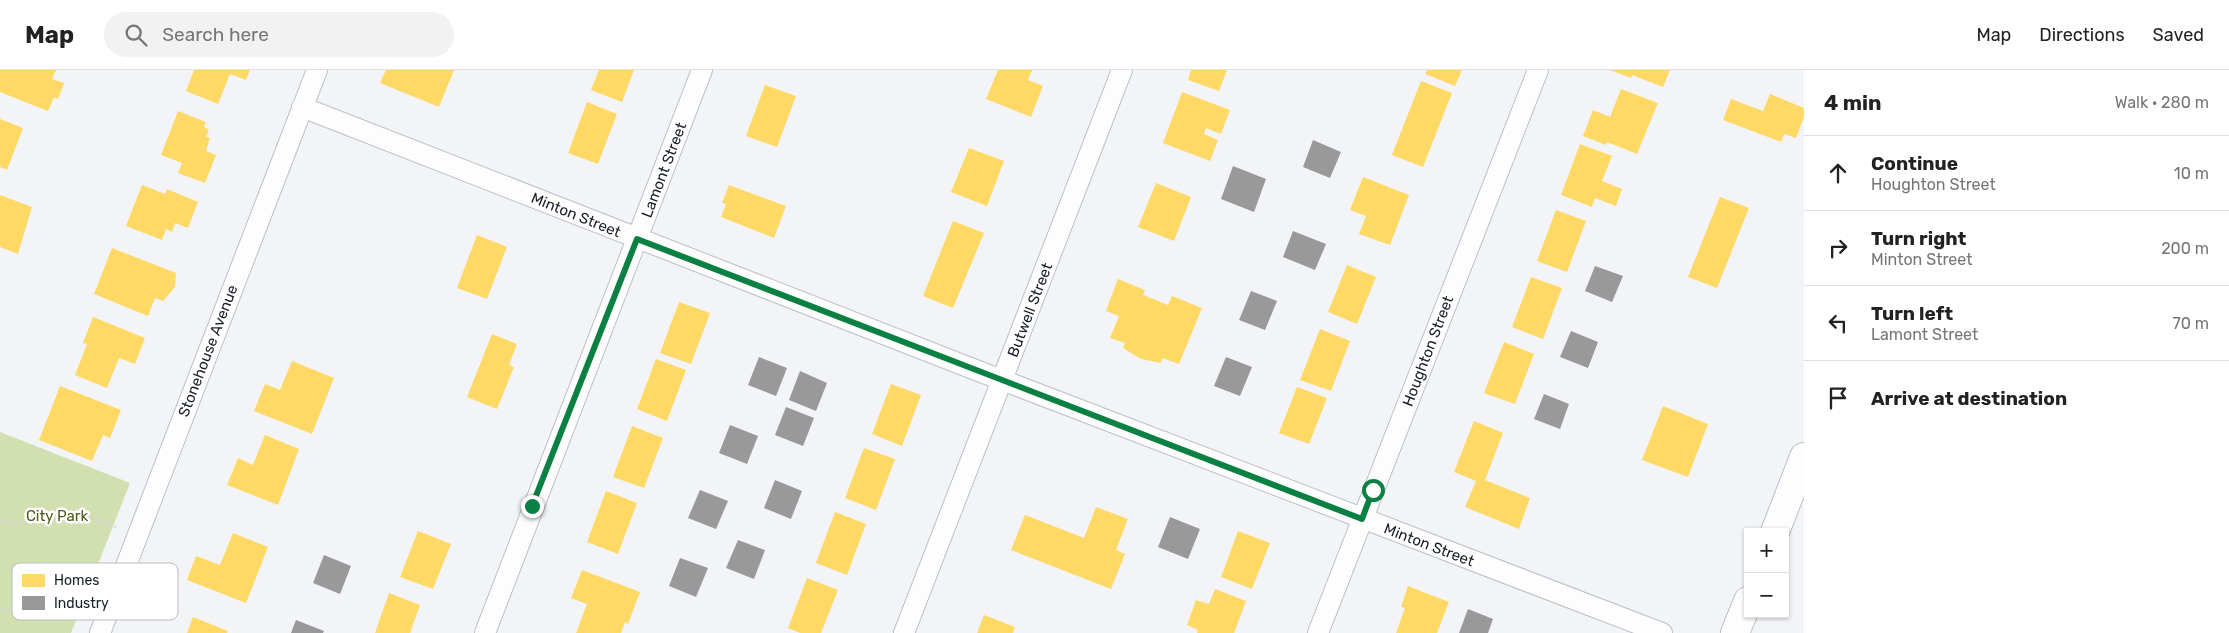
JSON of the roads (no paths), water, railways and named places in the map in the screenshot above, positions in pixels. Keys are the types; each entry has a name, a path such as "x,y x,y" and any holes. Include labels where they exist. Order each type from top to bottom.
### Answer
{"street":[{"name":"Stonehouse Avenue","path":"126,563 317,70"},
{"name":"Lamont Street","path":"484,633 702,70"},
{"name":"Butwell Street","path":"904,633 1122,70"},
{"name":"Houghton Street","path":"1318,633 1538,70"},
{"name":"Minton Street","path":"302,107 637,239 1662,633"},
{"path":"1777,528 1804,457"},
{"path":"1735,633 1744,611"},
{"name":"Stonehouse Avenue","path":"100,633 105,620"}],"park label":[{"name":"City Park","path":"57,516"}]}
